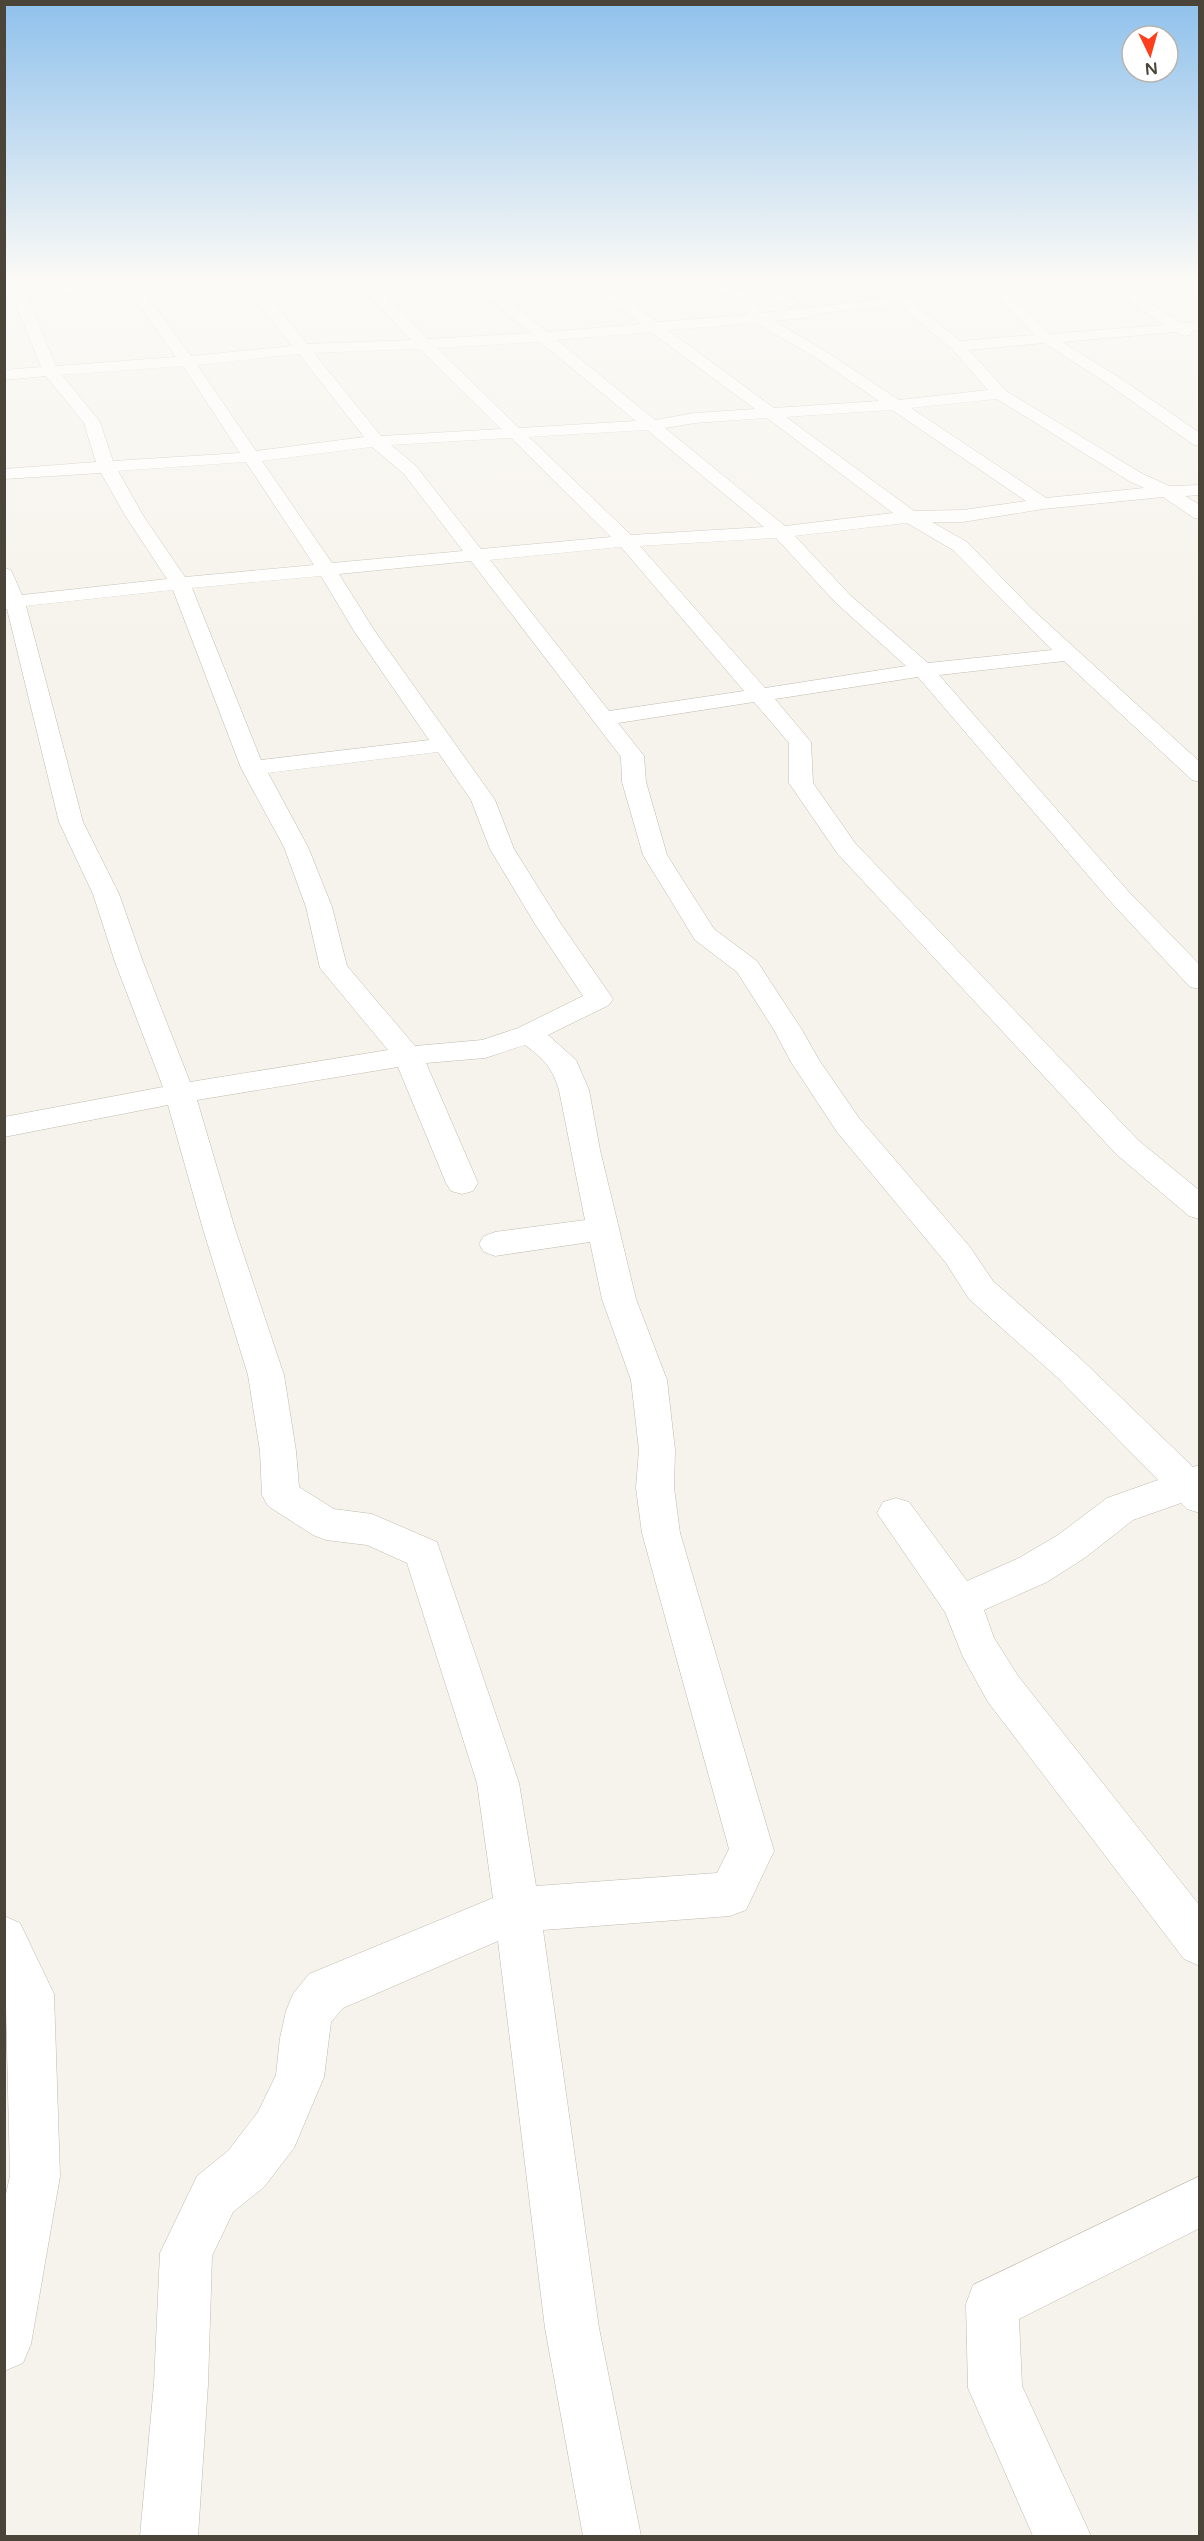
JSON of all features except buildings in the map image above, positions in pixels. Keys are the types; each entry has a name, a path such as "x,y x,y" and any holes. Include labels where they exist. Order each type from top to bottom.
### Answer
{"street":[{"path":"70,396 92,422 107,468 135,517 180,583 253,768 296,847 319,907 334,968 408,1056 462,1183"},
{"path":"4,1127 180,1093 408,1056 485,1049 528,1034 599,999 548,924 502,849 483,800 364,631 327,570 210,396"},
{"path":"340,396 376,441 410,471 632,756 634,782 655,855 704,934 747,967 788,1030 805,1062 848,1125 958,1255 981,1290 1070,1369 1195,1487"},
{"path":"479,396 626,542 800,742 801,783 846,848 1127,1147 1200,1208"},
{"path":"616,396 781,532 843,600 923,670 1119,896 1200,981"},
{"path":"747,396 910,517 960,546 1025,613 1191,758 1200,775"},
{"path":"881,396 1043,504"},
{"path":"4,474 250,457 376,441 652,424 695,417 895,405 985,396"},
{"path":"1003,396 1135,477 1166,491 1200,513"},
{"path":"1135,396 1200,441"},
{"path":"10,603 180,583 626,542 781,532 910,517 963,516 1043,504 1166,491 1200,490"},
{"path":"4,574 71,822 106,894 129,962 180,1093 219,1229 266,1375 278,1451 281,1495 326,1524 372,1530 423,1553 498,1783 572,2328 612,2536"},
{"path":"602,718 923,670 1070,654"},
{"path":"253,768 443,745"},
{"path":"169,2536 181,2384 186,2253 215,2194 246,2169 276,2130 300,2077 303,2038 309,2011 326,1991 517,1910 730,1894 752,1851 661,1533 655,1488 657,1450 649,1380 619,1299 572,1083 566,1067 549,1049 528,1034"},
{"path":"495,1244 602,1229"},
{"path":"962,1604 973,1596 1033,1570 1072,1546 1120,1509 1195,1487"},
{"path":"896,1513 962,1604 973,1636 1002,1689 1200,1943"},
{"path":"4,1939 31,1994 35,2176 4,2344"},
{"path":"1062,2536 995,2388 992,2304 1200,2201"}]}
